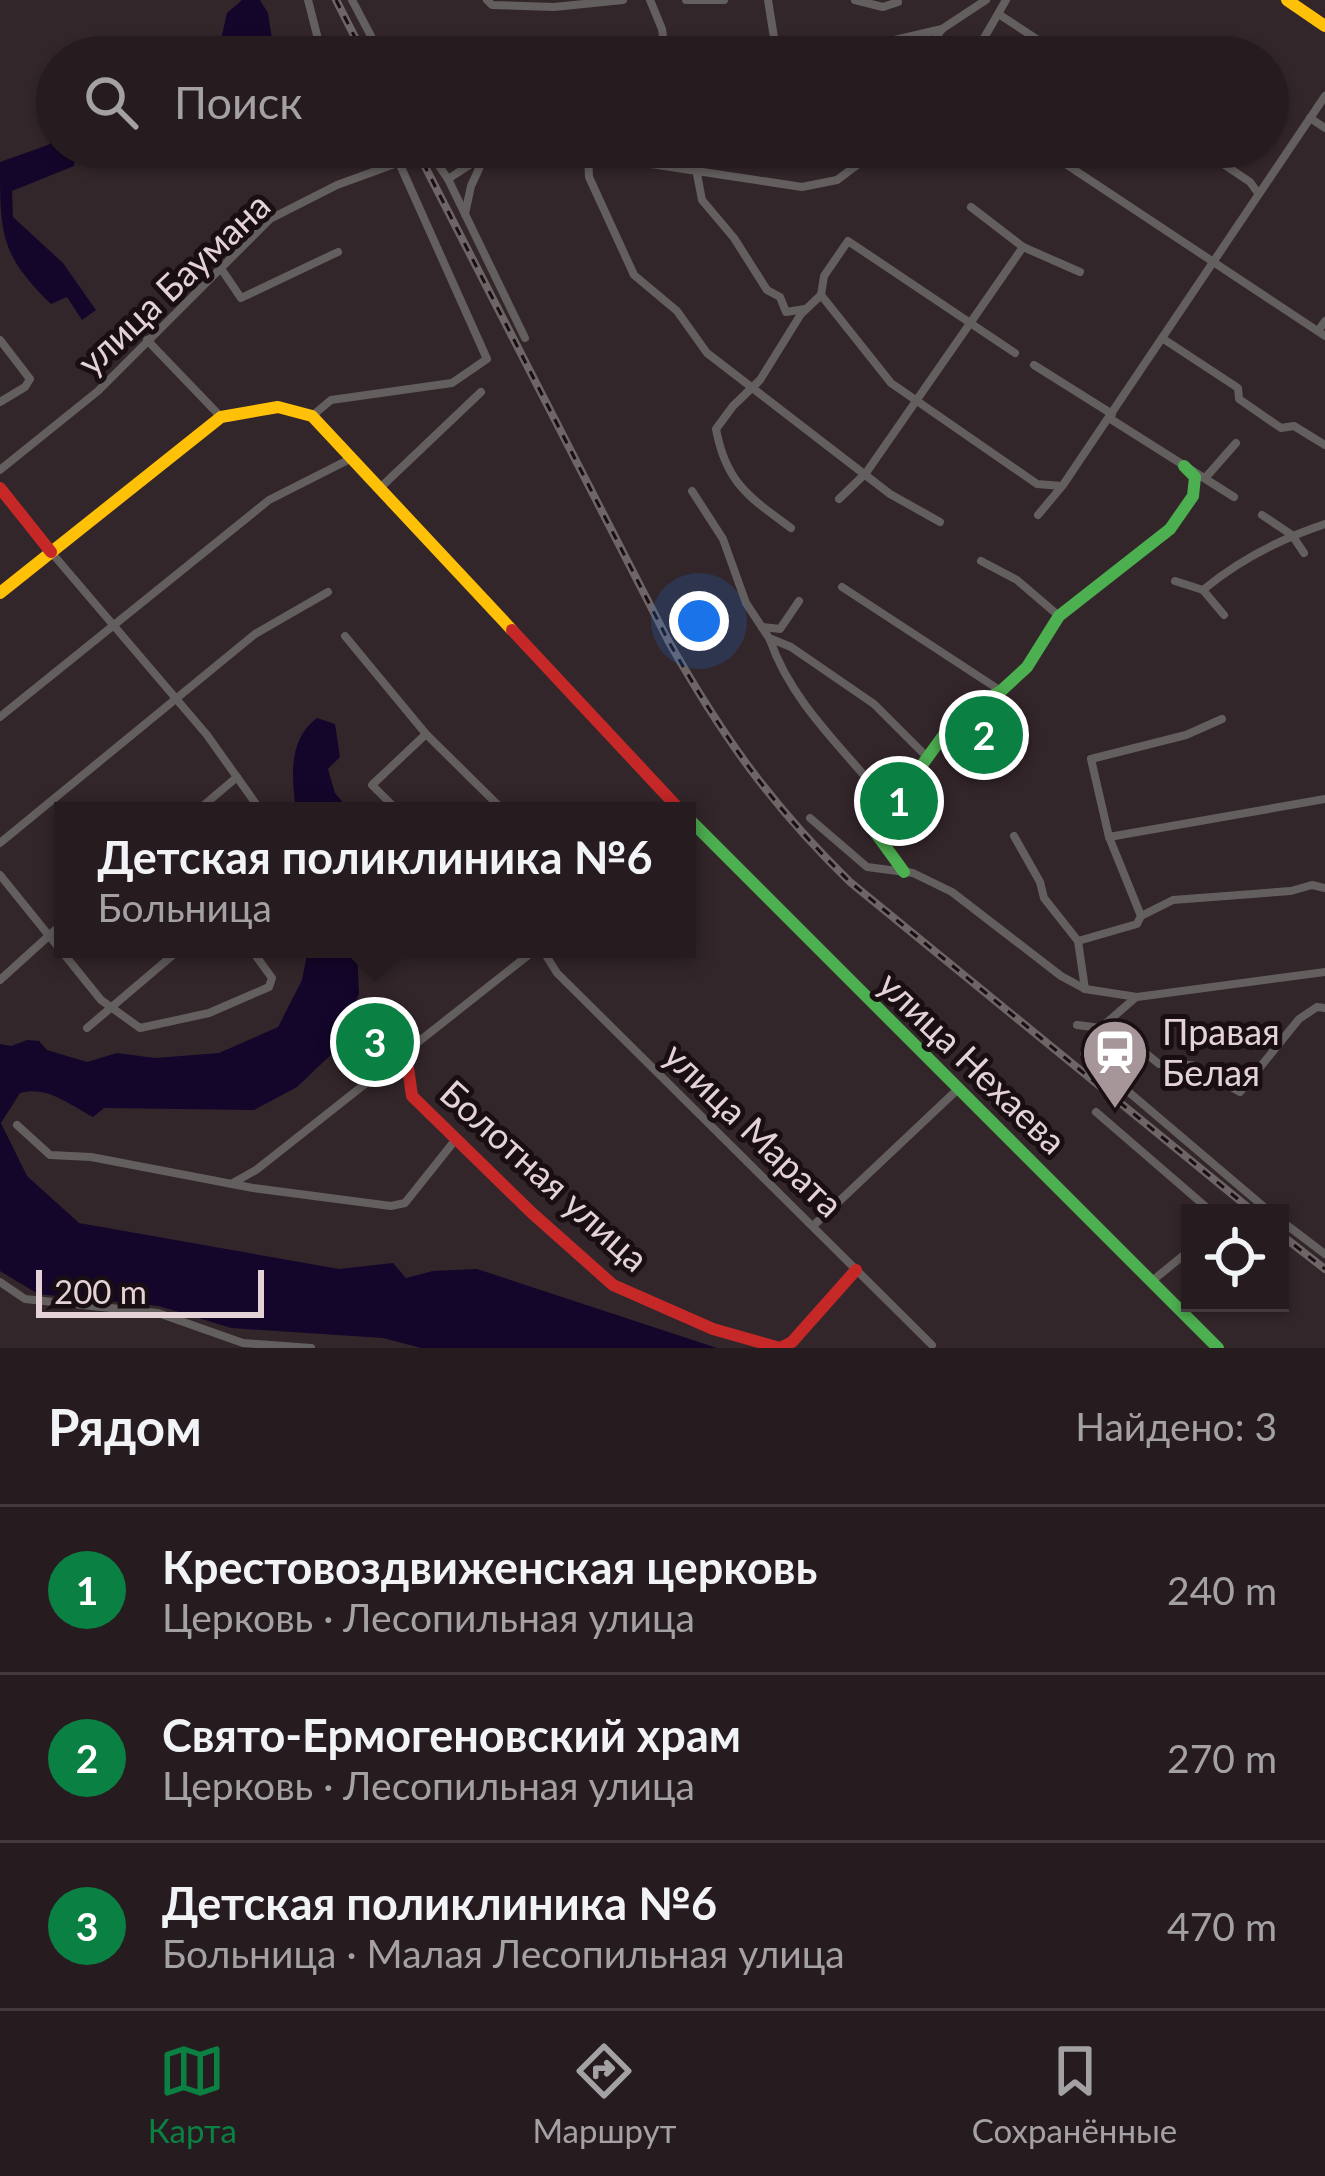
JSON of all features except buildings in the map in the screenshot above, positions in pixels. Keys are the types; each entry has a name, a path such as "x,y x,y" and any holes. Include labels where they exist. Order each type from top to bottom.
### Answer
{"street":[{"path":"308,0 317,36"},
{"path":"352,0 371,36"},
{"path":"487,0 492,5 554,7 623,0"},
{"path":"650,0 663,36"},
{"path":"686,0 724,0"},
{"path":"769,0 774,36"},
{"path":"854,0 883,7 898,2"},
{"path":"937,36 986,0"},
{"path":"987,36 1006,0"},
{"path":"1287,0 1325,26"},
{"path":"1000,15 1032,36"},
{"path":"912,36 942,29"},
{"path":"1289,148 1325,96"},
{"path":"1310,118 1325,128"},
{"name":"улица Баумана","path":"0,470 98,391 270,219 384,168"},
{"path":"0,593 221,417 280,405 312,416 331,400 452,383 487,359 403,168"},
{"path":"445,168 525,338"},
{"path":"453,177 466,168"},
{"path":"465,216 479,168"},
{"path":"589,168 634,275 677,311 707,353 903,503 940,522"},
{"path":"663,168 802,188 837,180 853,168"},
{"path":"1072,168 1322,334 1325,321"},
{"path":"1229,168 1258,193"},
{"path":"1038,515 1111,416 1275,168"},
{"path":"697,174 702,200 734,238 767,290 780,297 786,312 806,309"},
{"path":"970,207 1023,247 1080,272"},
{"path":"791,528 741,490 722,462 716,429 760,380 806,309 821,295 824,276 848,242 1015,353"},
{"path":"839,499 866,473 1023,247"},
{"path":"222,270 241,298 338,252"},
{"path":"821,295 891,383 1037,484 1063,485"},
{"path":"1162,338 1238,388 1239,399 1281,428 1294,426 1325,445"},
{"path":"0,340 28,374 25,386 0,402"},
{"path":"147,340 221,417"},
{"path":"1034,365 1234,496"},
{"path":"380,488 481,392"},
{"name":"улица Нехаева","path":"312,416 669,802"},
{"path":"1206,476 1214,473 1236,443"},
{"path":"0,717 269,500 352,458"},
{"path":"904,872 864,817 863,802 902,774 917,772 956,718 1001,691 1028,667 1059,616 1171,529 1193,496 1195,478 1184,466"},
{"path":"0,488 176,699 255,802"},
{"path":"692,490 723,539 746,603 769,638 779,666 801,701 876,789"},
{"path":"1262,515 1292,535 1304,553"},
{"path":"1203,590 1232,566 1325,524"},
{"path":"981,562 1017,580 1059,616"},
{"path":"1175,581 1203,590 1224,615"},
{"path":"842,587 1001,691"},
{"path":"0,843 254,634 328,592"},
{"path":"762,627 780,629 800,602"},
{"path":"345,636 426,734 496,802"},
{"path":"769,638 791,647 874,704 926,756"},
{"path":"1142,916 1109,837 1091,760 1186,735 1222,719"},
{"path":"389,802 372,785 426,734"},
{"path":"207,802 238,777"},
{"path":"1109,837 1325,799"},
{"path":"810,818 867,867 913,873 975,907 1060,976 1085,988 1137,997 1325,972"},
{"name":"улица Нехаева","path":"696,830 1218,1348"},
{"path":"1014,836 1044,898 1078,940 1085,988"},
{"path":"0,875 54,941"},
{"path":"1078,940 1137,924 1142,916 1173,900 1291,892 1312,885 1325,888"},
{"path":"0,980 54,931"},
{"path":"68,958 109,1006 140,1028 209,1013 269,986 272,977 258,958"},
{"path":"87,1028 169,958"},
{"path":"232,1183 256,1170 527,958"},
{"name":"улица Марата","path":"546,958 932,1345"},
{"path":"1137,997 1101,1028 1084,1054 1260,1204"},
{"path":"1076,1024 1101,1028 1137,1046 1159,1064 1192,1065 1240,1092 1298,1018 1317,1007 1325,1008"},
{"name":"Болотная улица","path":"406,1053 412,1096 613,1285 713,1329 780,1348 792,1342 856,1270"},
{"path":"814,1225 958,1089"},
{"path":"1096,1112 1203,1204"},
{"path":"16,1124 50,1155 91,1157 391,1206 406,1204 456,1139"},
{"path":"1289,1227 1325,1254"},
{"path":"1153,1281 1181,1258"},
{"path":"0,1282 25,1299 158,1313 243,1343 311,1348"}],"shaded area":[{"path":"242,0 260,0 268,13 272,36 222,36 227,13"},
{"path":"36,149 36,168 69,168 12,191 13,217 63,263 96,310 82,320 67,297 51,304 12,256 3,225 0,162"},
{"path":"317,718 335,724 340,757 328,769 342,802 295,802 296,749"},
{"path":"306,958 357,958 359,994 336,1050 297,1087 254,1110 104,1108 93,1117 49,1094 20,1093 1,1123 27,1176 79,1223 339,1269 393,1263 406,1278 477,1269 717,1348 421,1348 383,1338 231,1328 159,1306 38,1294 0,1271 0,1044 39,1041 47,1050 87,1062 117,1053 155,1058 219,1053 278,1027 302,980"}],"railway":[{"path":"336,0 354,36"},
{"path":"426,168 669,642 709,709 772,797 850,882 1244,1204"},
{"path":"1289,1241 1325,1269"}],"traffic: fast":[{"path":"904,872 864,817 863,802 887,782 917,772 956,718 1001,691 1027,667 1059,616 1170,529 1193,496 1195,477 1184,466"},
{"path":"696,826 1218,1348"}],"traffic: slow":[{"path":"1287,0 1325,26"},
{"path":"0,593 221,417 278,407 312,416 512,630"}],"traffic: jam":[{"path":"0,488 51,552"},
{"path":"512,630 673,802"},
{"path":"406,1053 412,1096 613,1285 713,1329 780,1348 792,1342 856,1270"}],"place":[{"name":"Свято-Ермогеновский храм","path":"984,735"},
{"name":"Крестовоздвиженская церковь","path":"899,801"},
{"name":"Детская поликлиника №6","path":"375,1042"},
{"name":"Правая Белая","path":"1115,1111"}]}
